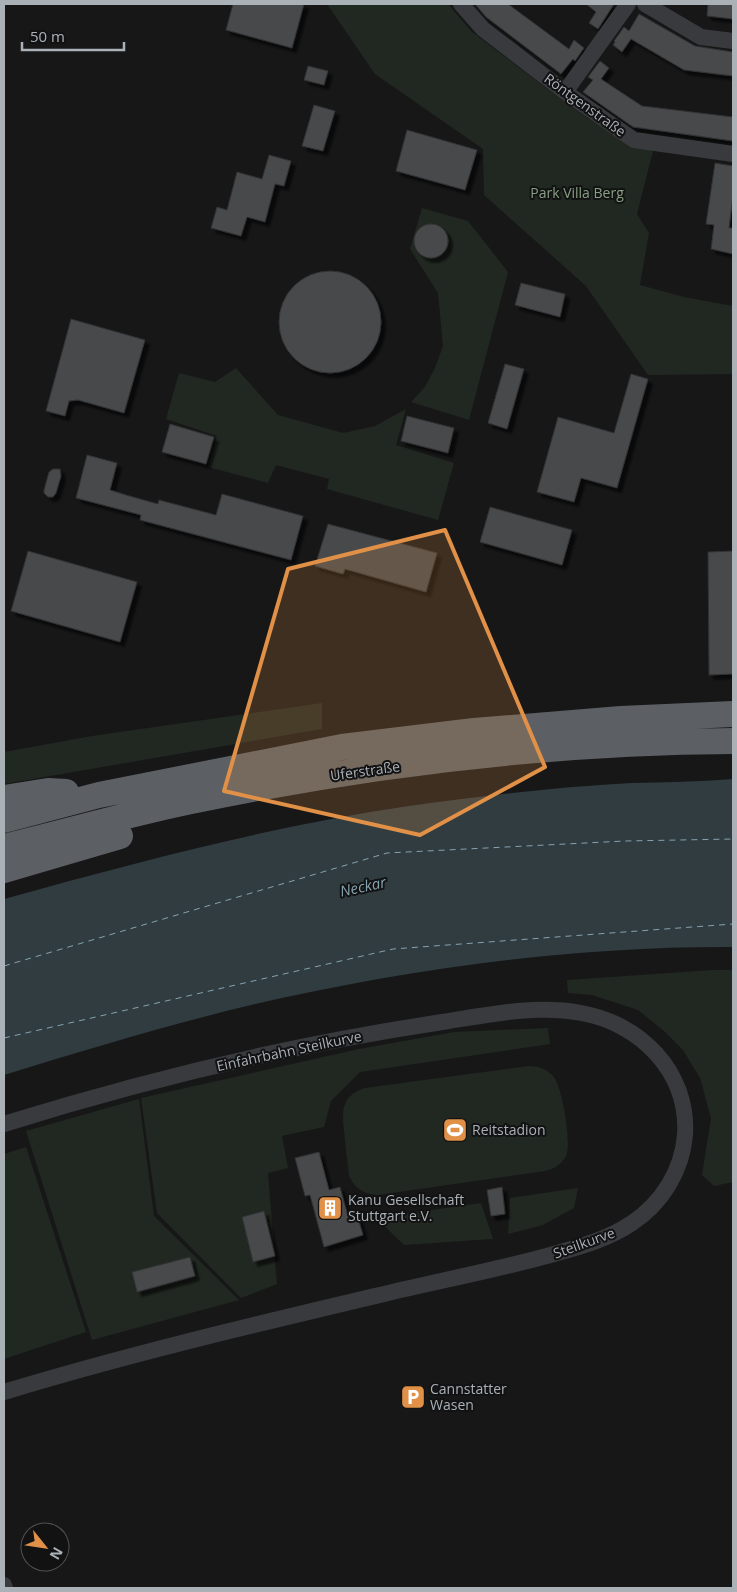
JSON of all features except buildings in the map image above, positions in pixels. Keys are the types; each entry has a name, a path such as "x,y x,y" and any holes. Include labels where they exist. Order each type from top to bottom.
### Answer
{"highway":[{"name":"Uferstraße","path":"4,820 99,795 342,748 474,731 620,719 733,714"},
{"name":"Uferstraße","path":"4,848 190,802 341,774 470,756 565,748 733,741"},
{"path":"4,798 48,791 99,795"},
{"path":"4,870 148,828 190,802"}],"street":[{"name":"Röntgenstraße","path":"461,4 483,29 564,92 634,140 733,154"},
{"path":"564,92 628,4"},
{"path":"645,4 701,37 733,41"},
{"name":"Einfahrbahn Steilkurve","path":"4,1124 180,1074 337,1040 516,1011 540,1010 580,1013"},
{"name":"Steilkurve","path":"4,1392 205,1336 584,1246 601,1240 630,1224 652,1207 662,1196 676,1174 681,1160 684,1141 684,1107 679,1090 668,1068 650,1047 627,1029 596,1016 580,1013"}],"highlighted area":[{"path":"445,530 545,767 420,835 224,791 288,569"}],"green space":[{"name":"Park Villa Berg","path":"327,4 448,4 471,31 558,97 589,119 653,151 637,214 649,233 640,285 684,297 733,306 733,374 648,375 586,286 484,195 483,149 375,74"},
{"path":"422,208 468,221 508,272 469,420 411,402 425,387 435,368 443,346 438,293 410,249"},
{"path":"236,368 278,415 343,433 375,426 406,409 396,445 454,463 438,520 327,489 329,479 276,465 268,483 208,467 217,436 166,419 179,373 215,382"},
{"path":"322,703 322,729 4,784 4,752 92,736"},
{"path":"733,970 733,1182 714,1186 702,1175 711,1118 700,1078 683,1050 664,1031 638,1010 592,995 568,993 567,980"},
{"path":"548,1028 550,1044 360,1072 331,1101 324,1127 282,1136 288,1168 268,1173 277,1284 241,1298 157,1213 141,1098 359,1049 454,1032"},
{"name":"Reitstadion","path":"529,1066 548,1071 553,1076 560,1091 567,1128 568,1149 566,1156 557,1166 545,1171 378,1195 360,1190 351,1181 343,1116 346,1102 356,1092 365,1088"},
{"path":"139,1099 154,1216 239,1300 92,1340 26,1131"},
{"path":"26,1147 86,1332 4,1359 4,1154"},
{"path":"578,1188 574,1208 543,1225 508,1234 510,1198"},
{"path":"481,1203 493,1239 404,1245 376,1218"}],"water":[{"name":"Neckar","path":"733,779 733,947 673,948 551,955 491,962 370,981 251,1005 127,1038 4,1075 4,899 205,846 358,814 436,802 547,789"}],"ferry route":[{"path":"4,966 387,853 625,841 733,839"},
{"path":"4,1038 393,949 733,924"}],"place":[{"name":"Reitstadion","path":"455,1130"},
{"name":"Kanu Gesellschaft Stuttgart e.V.","path":"330,1208"},
{"name":"Cannstatter Wasen","path":"413,1397"}]}
